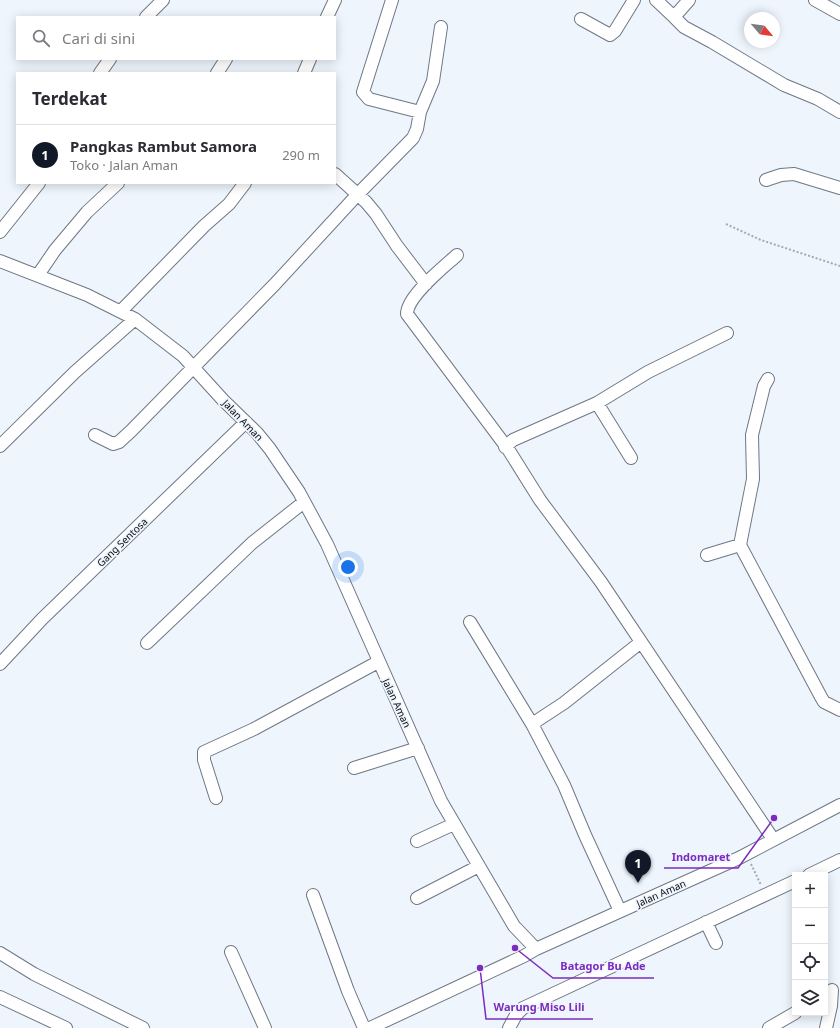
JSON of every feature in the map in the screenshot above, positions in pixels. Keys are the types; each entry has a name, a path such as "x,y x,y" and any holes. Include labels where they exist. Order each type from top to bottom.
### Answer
{"street":[{"path":"147,16 163,0"},
{"path":"327,16 335,0"},
{"path":"392,0 363,92 369,99 420,112"},
{"path":"581,19 610,35 615,31 634,0"},
{"path":"656,0 684,27 784,85 818,99 840,112"},
{"path":"674,17 689,0"},
{"path":"815,0 840,14"},
{"path":"95,435 109,443 119,442 275,284 358,194 413,138 417,129 420,112 433,81 441,27"},
{"path":"101,72 109,60"},
{"path":"218,72 225,60"},
{"path":"304,72 310,60"},
{"path":"766,180 794,174 840,188"},
{"path":"336,175 358,194 376,214 397,246 426,284"},
{"path":"0,232 38,184"},
{"path":"38,275 55,250 87,212 117,184"},
{"path":"121,311 204,226 229,204 244,184"},
{"path":"457,255 426,284 408,308 407,314 505,446 540,500 601,582 773,839"},
{"name":"Jalan Aman","path":"0,261 87,295 135,319 183,356 270,449 304,502 326,544 441,801 514,926 536,949 747,853 840,805"},
{"path":"0,446 75,372 135,319"},
{"path":"505,446 513,440 597,403 653,369 728,333"},
{"path":"768,379 764,386 752,435 753,479 740,545 824,702 840,710"},
{"path":"597,403 631,458"},
{"name":"Gang Sentosa","path":"0,664 42,619 246,422"},
{"path":"147,643 252,543 304,502"},
{"path":"707,555 740,545"},
{"path":"470,622 532,724 564,785 620,911"},
{"path":"532,724 564,703 640,642"},
{"path":"216,798 204,760 204,752 254,729 378,662"},
{"path":"354,768 418,748"},
{"path":"417,841 454,824"},
{"path":"816,872 840,860"},
{"path":"418,898 479,866"},
{"path":"509,1028 516,1015 523,1008 792,882"},
{"path":"314,895 348,991 364,1028"},
{"path":"706,922 716,942"},
{"path":"370,1028 517,960 536,949"},
{"path":"231,952 265,1028"},
{"path":"0,953 34,974 143,1028"},
{"path":"826,1028 831,1006 832,990"},
{"path":"0,998 66,1028"},
{"path":"770,1028 792,1015"}],"path":[{"path":"726,224 761,240 840,266"},
{"path":"747,853 765,895"}],"place":[{"name":"Indomaret","path":"774,818"},
{"name":"Pangkas Rambut Samora","path":"638,883"},
{"name":"Batagor Bu Ade","path":"515,948"},
{"name":"Warung Miso Lili","path":"480,968"}]}
